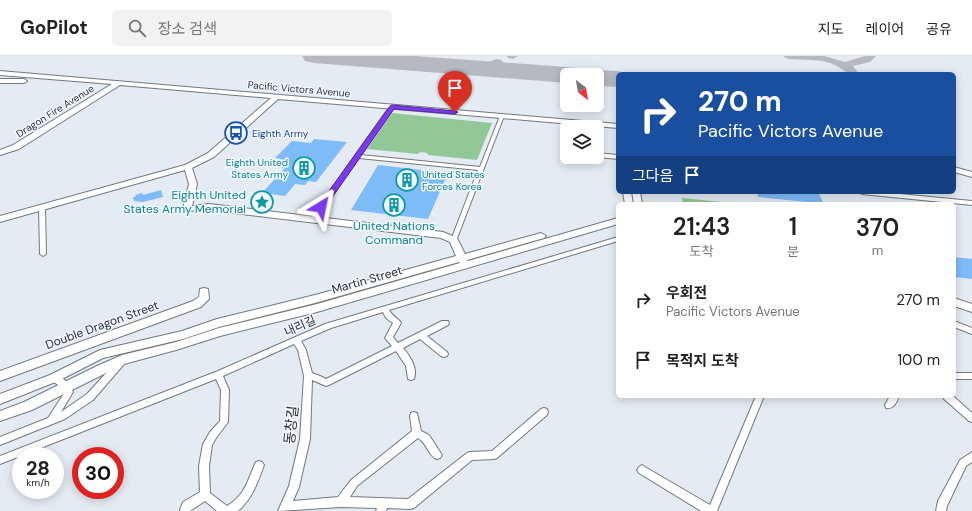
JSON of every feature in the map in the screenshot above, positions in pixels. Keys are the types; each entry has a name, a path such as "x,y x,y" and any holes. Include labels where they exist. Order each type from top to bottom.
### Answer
{"main road":[{"name":"Pacific Victors Avenue","path":"0,73 595,124 616,130"},
{"path":"0,81 25,81 37,76"},
{"name":"Dragon Fire Avenue","path":"0,153 16,147 119,84"},
{"path":"0,219 188,167 211,155 276,97"},
{"path":"188,167 193,184 187,208 209,207 443,235 454,240 463,261"},
{"path":"956,170 972,175"},
{"name":"Martin Street","path":"0,416 28,406 122,360 176,346 218,332 317,308 463,261 616,215"},
{"name":"Martin Street","path":"0,399 54,378 100,354 149,344 183,335 217,323 616,222"},
{"name":"Double Dragon Street","path":"0,376 197,304 204,299 204,292"},
{"path":"956,303 972,308"}],"street":[{"path":"313,220 392,107"},
{"path":"454,240 502,116"},
{"path":"358,156 482,169"},
{"path":"604,156 616,157"},
{"path":"882,194 972,203"},
{"path":"42,208 43,254"},
{"name":"내리길","path":"0,460 218,375 328,326 616,240"},
{"path":"385,309 389,316 397,323 389,338 398,347 409,363 412,370 411,376"},
{"path":"308,376 317,378 326,383 445,323"},
{"path":"956,325 972,331"},
{"path":"421,335 444,354"},
{"name":"동창길","path":"284,508 294,487 305,439 308,376 302,350 296,340"},
{"path":"0,441 62,416 90,397 122,360"},
{"path":"218,375 225,390 224,422 213,435 208,444 204,466 205,495 225,511"},
{"path":"956,376 972,376"},
{"path":"51,420 69,392 62,381 54,378"},
{"path":"642,470 711,511 759,398"},
{"path":"889,405 894,398"},
{"path":"949,398 972,418"},
{"path":"284,508 341,502 382,507 410,504 470,456 494,455 544,412"},
{"path":"414,416 417,433"},
{"path":"341,502 354,483 417,433"},
{"path":"417,433 426,438 437,455"},
{"path":"941,511 942,505 963,463 972,456"},
{"path":"230,511 247,497 254,482 259,465"},
{"path":"185,510 187,506 205,495"}],"green space":[{"path":"392,113 492,123 477,160 428,155 427,153 421,152 417,154 367,149"},
{"path":"682,198 722,202 683,202"}],"building":[{"name":"Eighth United States Army","path":"314,139 347,142 316,182 308,181 305,185 295,184 285,196 262,193 285,168 279,167 286,160 275,158 292,141 311,143"},
{"path":"378,165 448,173 428,219 351,210"},
{"path":"161,190 163,197 143,202 134,201 133,197 136,197 135,195 142,193 143,195"},
{"path":"757,194 819,194 823,202 807,202 758,197"},
{"path":"956,257 972,259 972,279 956,277"}],"taxiway":[{"path":"788,56 833,61 848,68 852,72"},
{"path":"848,67 851,63 866,60 871,56"},
{"path":"470,68 488,66 497,62 503,68 517,71"}],"runway":[{"path":"314,56 560,74"},
{"path":"604,78 616,79"}],"place":[{"name":"Eighth Army","path":"236,133"},
{"name":"Eighth United States Army","path":"304,168"},
{"name":"United States Forces Korea","path":"407,180"},
{"name":"Eighth United States Army Memorial","path":"262,202"},
{"name":"United Nations Command","path":"394,205"}],"route":[{"path":"321,207 392,107 455,112"}]}
